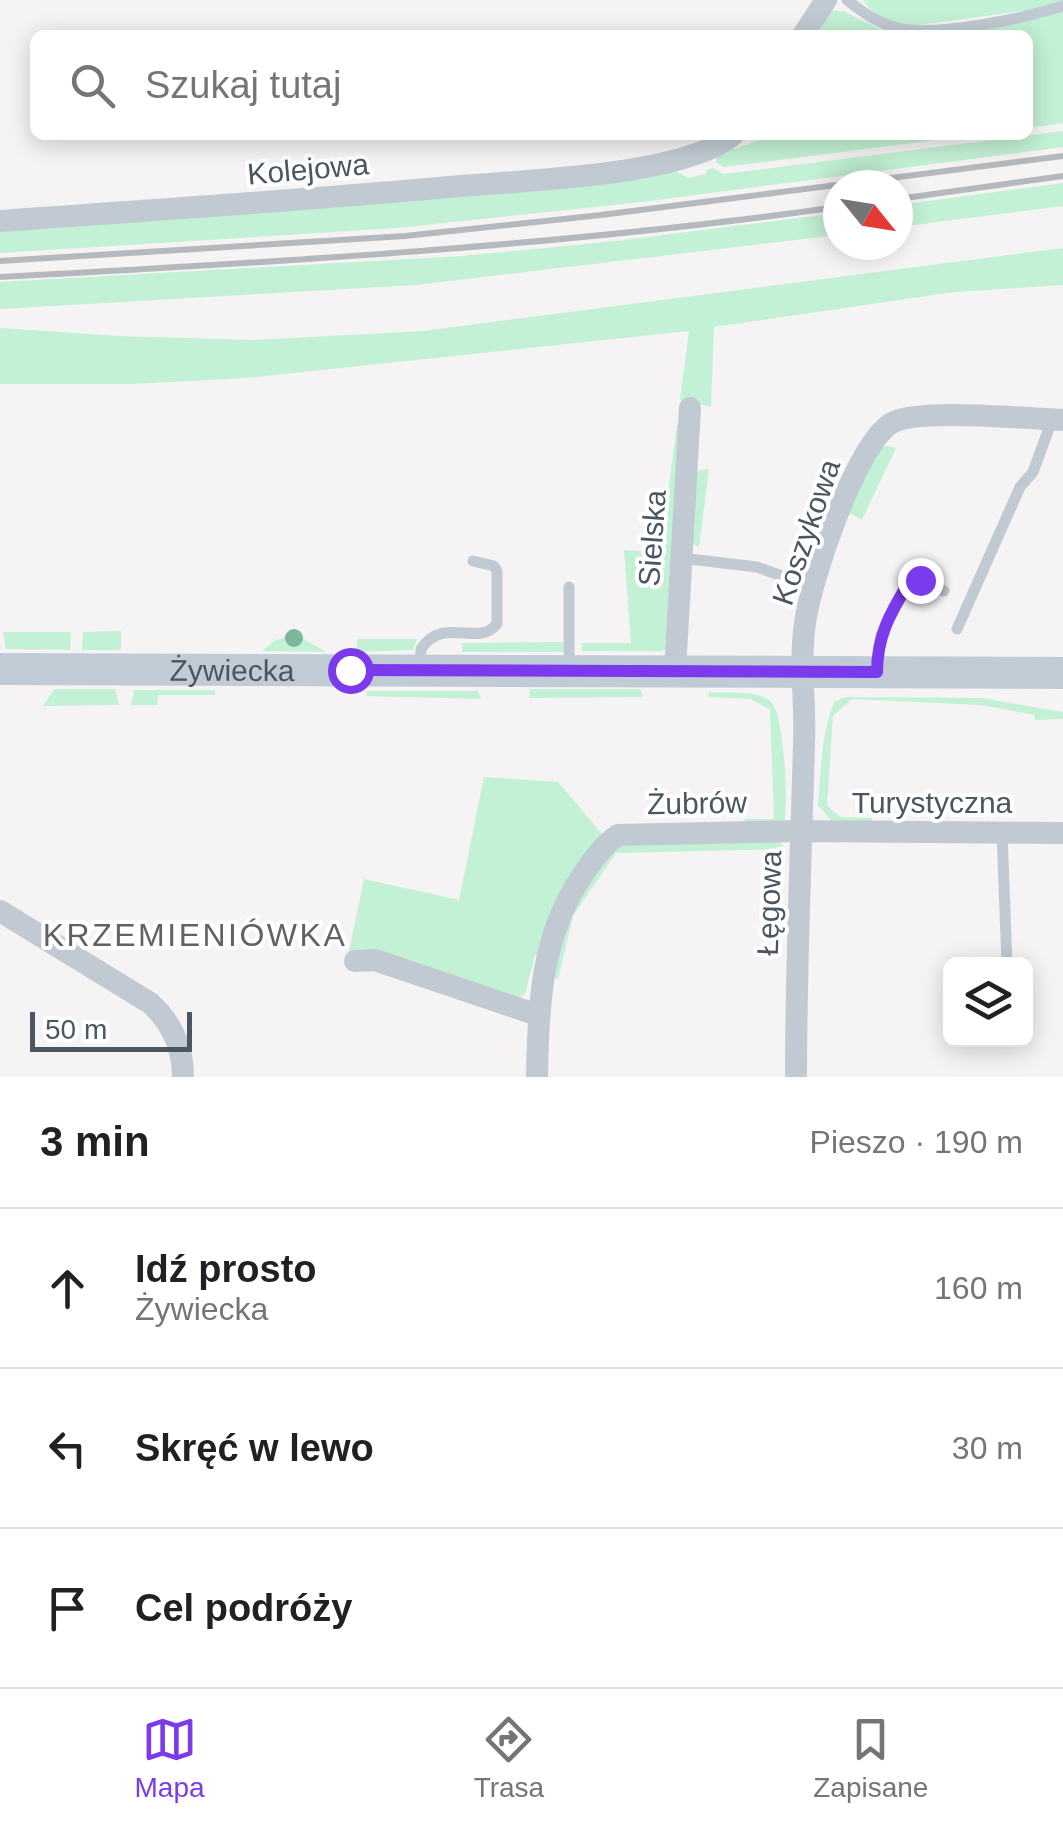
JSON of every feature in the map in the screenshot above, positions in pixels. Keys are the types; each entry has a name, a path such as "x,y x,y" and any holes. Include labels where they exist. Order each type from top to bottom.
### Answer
{"main road":[{"name":"Żywiecka","path":"0,668 1063,673"}],"street":[{"path":"807,30 826,0"},
{"name":"Kolejowa","path":"0,221 356,195 641,167 706,153 726,140"},
{"name":"Sielska","path":"674,671 690,408"},
{"name":"Koszykowa","path":"804,672 805,622 812,587 864,456 892,422 917,416 1057,420"},
{"name":"Łęgowa","path":"796,1077 804,672"},
{"name":"Turystyczna","path":"802,831 1063,833"},
{"name":"Żubrów","path":"537,1077 538,1015 561,909 608,842 631,834 802,831"},
{"path":"0,911 150,1003 163,1015 182,1055 183,1077"},
{"path":"355,961 376,960 538,1015"}],"lane":[{"path":"846,0 879,22 912,30"},
{"path":"923,30 1040,13 1063,6"},
{"path":"956,628 1020,487 1033,472 1057,420"},
{"path":"681,558 757,568 812,587"},
{"path":"420,670 421,650 430,638 441,632 485,633 498,624 497,571 494,566 473,560"},
{"path":"877,672 881,635 908,584 920,580 944,590"},
{"path":"569,587 569,671"},
{"path":"1002,832 1006,957"}],"green space":[{"path":"863,0 1063,1 1037,9 912,26 884,18"},
{"path":"826,10 843,11 883,30 812,30"},
{"path":"1063,12 1063,123 1033,127 1033,30 970,30"},
{"path":"1063,131 1063,147 887,170 823,170 823,178 642,202 397,228 0,253 0,227 676,171 688,178 713,168 724,174 992,140 1033,140 1033,135"},
{"path":"760,140 936,140 724,167 716,162 716,155"},
{"path":"1063,183 1063,206 913,225 913,203"},
{"path":"823,215 823,237 416,285 0,309 0,282 462,256"},
{"path":"1063,248 1063,285 954,292 714,327 711,407 680,400 689,331 247,378 132,384 0,384 0,328 252,340 423,331"},
{"path":"677,425 684,427 668,647 662,651 582,651 582,643 631,643 624,550 660,553"},
{"path":"896,448 862,520 847,512 880,449"},
{"path":"709,469 699,547 690,542 692,476"},
{"path":"121,631 121,650 82,650 83,632"},
{"path":"3,632 71,632 70,650 6,649"},
{"path":"297,635 326,652 262,651"},
{"path":"357,639 417,639 413,650 357,652"},
{"path":"563,642 563,652 462,652 462,643"},
{"path":"54,689 115,689 119,705 43,706"},
{"path":"530,689 640,689 643,697 529,698"},
{"path":"134,690 215,690 215,695 158,695 157,705 131,705"},
{"path":"367,691 478,691 481,699 366,696"},
{"path":"709,692 751,694 772,703 780,725 784,762 784,823 747,825 744,819 774,819 770,710 751,699 708,697"},
{"path":"846,697 982,698 1063,712 1063,719 1035,720 1035,715 981,705 852,699 833,716 827,806 841,817 872,818 872,822 831,820 818,805 822,753 834,702"},
{"path":"484,777 558,782 603,835 551,911 540,956 535,955 525,994 520,997 349,951 364,879 459,900"},
{"path":"780,842 785,849 616,853 573,916 558,979 551,976 567,916 617,843"}],"railway":[{"path":"0,261 405,236 1063,156"},
{"path":"913,197 1063,176"},
{"path":"0,277 525,242 823,209"}],"district":[{"name":"KRZEMIENIÓWKA","path":"195,935"}],"route":[{"path":"350,670 877,672 881,635 893,609 908,584 920,580"}]}
